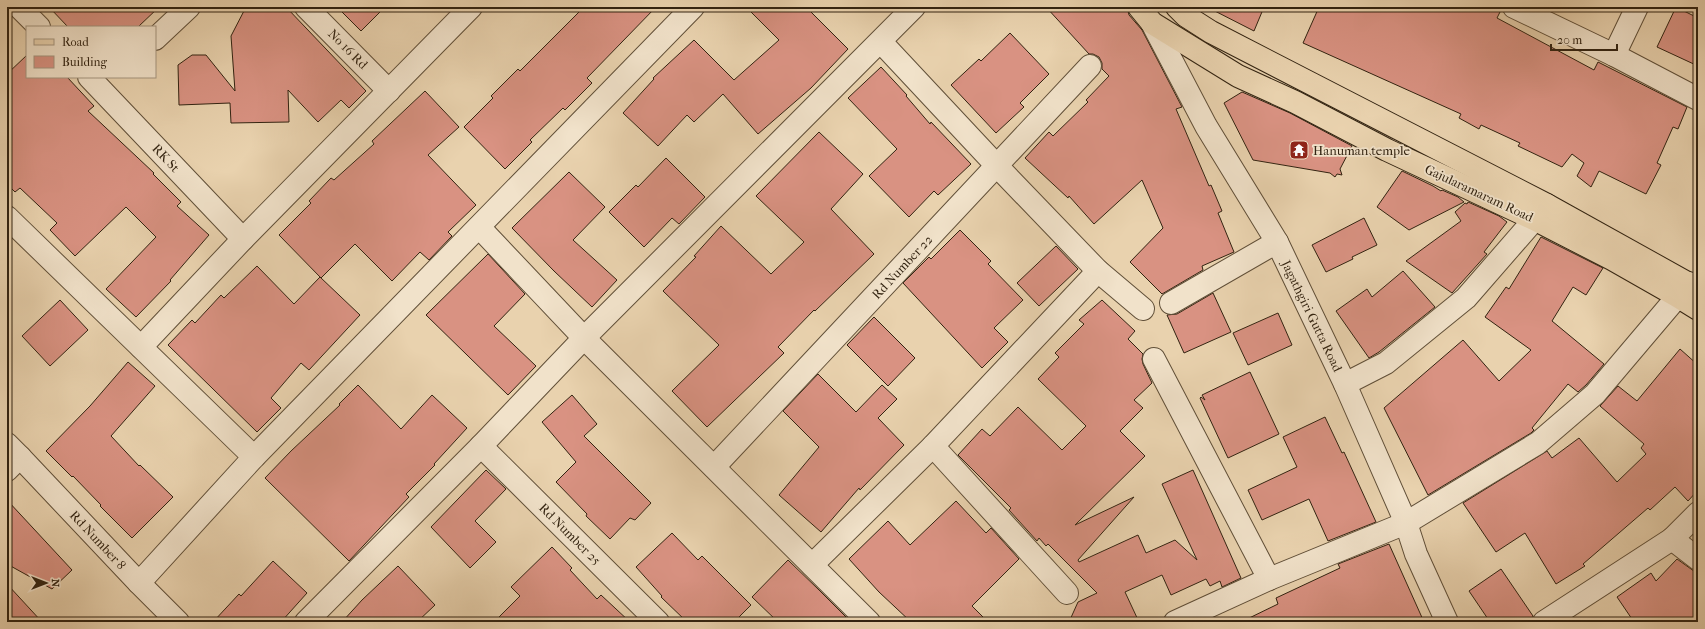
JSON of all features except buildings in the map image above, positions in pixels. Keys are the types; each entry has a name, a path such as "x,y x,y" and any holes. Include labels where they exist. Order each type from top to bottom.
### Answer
{"main road":[{"name":"Gajularamaram Road","path":"1177,7 1186,16 1211,32 1541,212 1612,259 1688,289 1698,310"},
{"name":"Gajularamaram Road","path":"1145,15 1238,76 1295,102 1387,150 1541,212"}],"street":[{"path":"19,7 38,26"},
{"path":"156,38 189,7"},
{"name":"No 16 Rd","path":"306,7 389,90"},
{"path":"141,347 243,240 471,7"},
{"path":"139,583 254,457 693,7"},
{"path":"306,622 481,446 584,338 881,42 914,7"},
{"path":"1514,7 1614,55 1698,99"},
{"path":"1614,55 1637,7"},
{"name":"Jagathgiri Gutta Road","path":"1145,15 1206,126 1277,242 1345,384 1406,523 1416,554 1447,622"},
{"path":"881,42 1098,271 1143,309"},
{"name":"Rd Number 22","path":"714,467 1090,66"},
{"name":"RK St","path":"102,81 243,240"},
{"path":"1345,384 1386,363 1466,298 1541,212"},
{"path":"7,217 254,457"},
{"path":"479,227 584,338 870,622"},
{"path":"1171,303 1277,242"},
{"path":"812,565 933,446 1098,271"},
{"path":"1175,622 1269,579 1406,523 1538,443 1595,394 1688,289"},
{"path":"1154,359 1269,579"},
{"name":"Rd Number 25","path":"481,446 658,622"},
{"path":"933,446 1067,593"},
{"name":"Rd Number 8","path":"11,457 178,622"},
{"path":"1544,622 1672,539 1698,513"},
{"path":"1672,539 1698,559"}],"place":[{"name":"Hanuman temple","path":"1299,150"}]}
